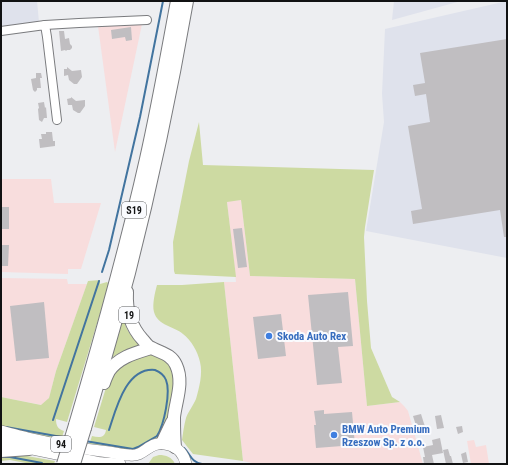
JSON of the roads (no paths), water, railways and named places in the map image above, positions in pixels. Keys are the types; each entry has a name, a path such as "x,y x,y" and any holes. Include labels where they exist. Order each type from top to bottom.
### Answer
{"highway":[{"name":"S19","path":"74,464 80,426 146,160 177,1"},
{"name":"S19","path":"63,464 80,426 90,409 128,274 143,217 167,107 187,1"},
{"name":"19","path":"128,274 127,299 130,320 137,333 151,348 167,354 174,361 178,369 180,378 174,416 175,447"},
{"path":"90,409 110,371 116,363 126,356 151,348"},
{"path":"160,447 174,416"},
{"path":"1,451 26,445"}],"main road":[{"name":"94","path":"1,431 26,445"},
{"name":"94","path":"1,435 26,445"},
{"name":"94","path":"1,441 26,445 109,452 130,456 142,453 153,445 160,447"},
{"path":"26,445 104,463 120,464"},
{"name":"94","path":"1,446 26,445"},
{"path":"160,447 169,445 175,447 182,454 185,464"},
{"path":"160,447 174,453 185,464"},
{"name":"94","path":"96,451 109,456 143,462 151,453 160,447"}],"street":[{"path":"1,31 45,25 147,20"},
{"path":"45,25 48,37 58,120"}],"waterway":[{"path":"102,272 109,250 140,117 163,1"},
{"path":"53,420 99,281"},
{"path":"109,430 119,401 130,382 137,375 145,371 155,370 162,374 165,378 168,392 164,417 158,436"},
{"path":"6,427 67,438"},
{"path":"85,441 133,449 157,436"},
{"path":"184,448 193,460 202,464"},
{"path":"1,457 10,457 42,463"}],"place":[{"name":"Skoda Auto Rex","path":"269,336"},
{"name":"BMW Auto Premium Rzeszow Sp. z o.o.","path":"334,435"}]}
